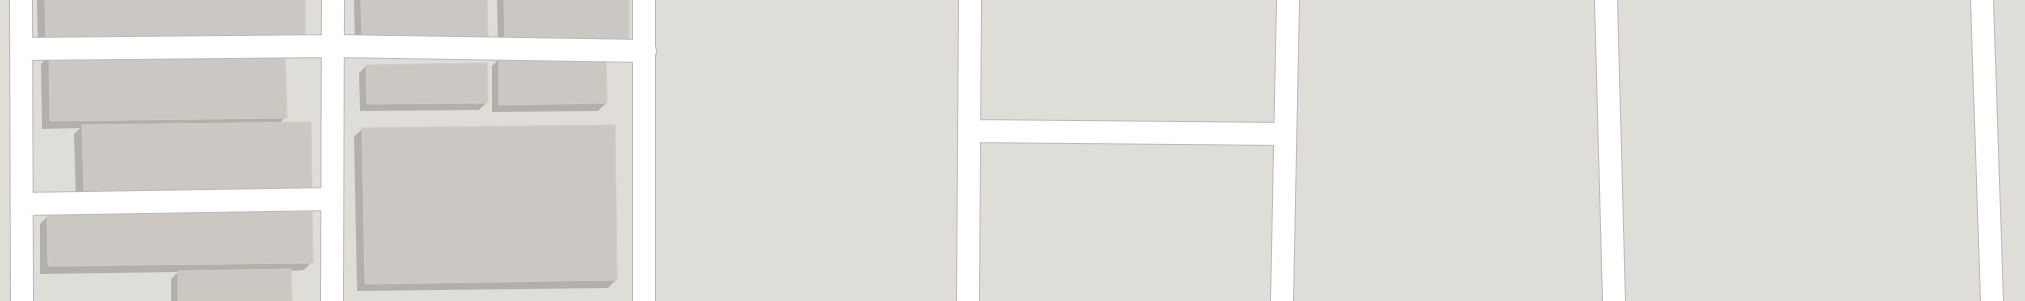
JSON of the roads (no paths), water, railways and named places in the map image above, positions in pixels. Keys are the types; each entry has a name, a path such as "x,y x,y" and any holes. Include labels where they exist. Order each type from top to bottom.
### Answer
{"street":[{"path":"21,0 22,301"},
{"path":"332,301 333,0"},
{"path":"644,0 644,301"},
{"path":"968,301 970,0"},
{"path":"1282,301 1288,0"},
{"path":"1606,0 1614,301"},
{"path":"1982,0 1992,301"},
{"path":"22,49 334,46 644,51"},
{"path":"970,131 1285,134"},
{"path":"22,204 332,199"}]}
